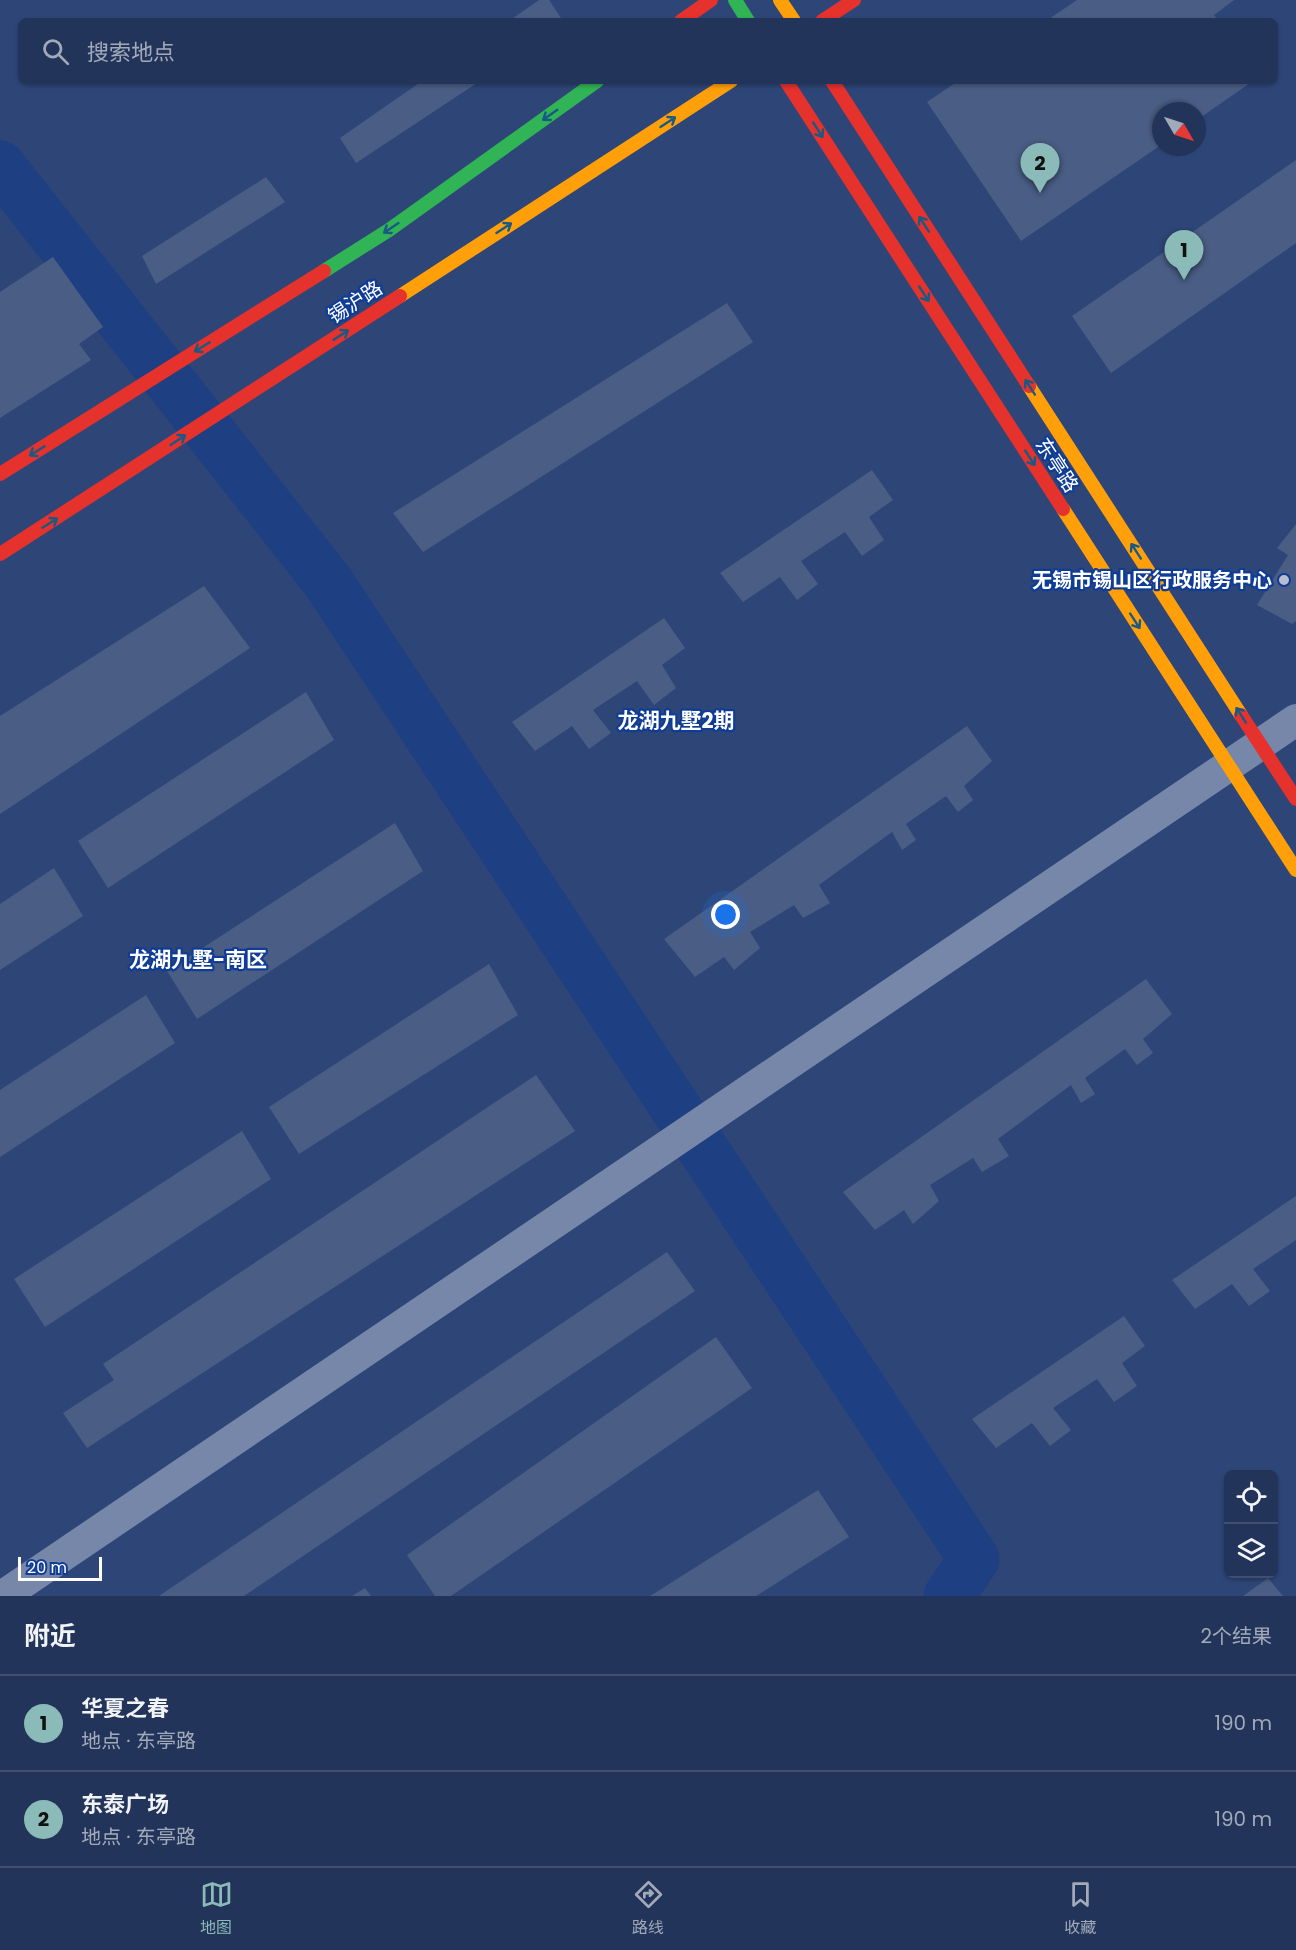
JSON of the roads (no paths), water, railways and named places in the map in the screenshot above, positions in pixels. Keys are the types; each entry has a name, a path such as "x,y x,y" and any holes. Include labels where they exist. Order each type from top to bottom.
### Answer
{"main road":[{"path":"685,18 711,0"},
{"path":"735,0 746,18"},
{"path":"780,0 792,18"},
{"path":"827,18 854,0"},
{"path":"0,474 389,230 593,84"},
{"name":"锡沪路","path":"0,554 726,84"},
{"name":"东亭路","path":"788,84 1296,870"},
{"name":"东亭路","path":"834,84 1296,799"}],"street":[{"path":"3,1596 1296,720"}],"waterway":[{"path":"0,166 328,582 974,1559 949,1596"}],"place":[{"name":"东泰广场","path":"1040,193"},
{"name":"华夏之春","path":"1184,280"},
{"name":"无锡市锡山区行政服务中心","path":"1284,580"}],"district":[{"name":"龙湖九墅2期","path":"676,721"},
{"name":"龙湖九墅-南区","path":"198,960"}]}
